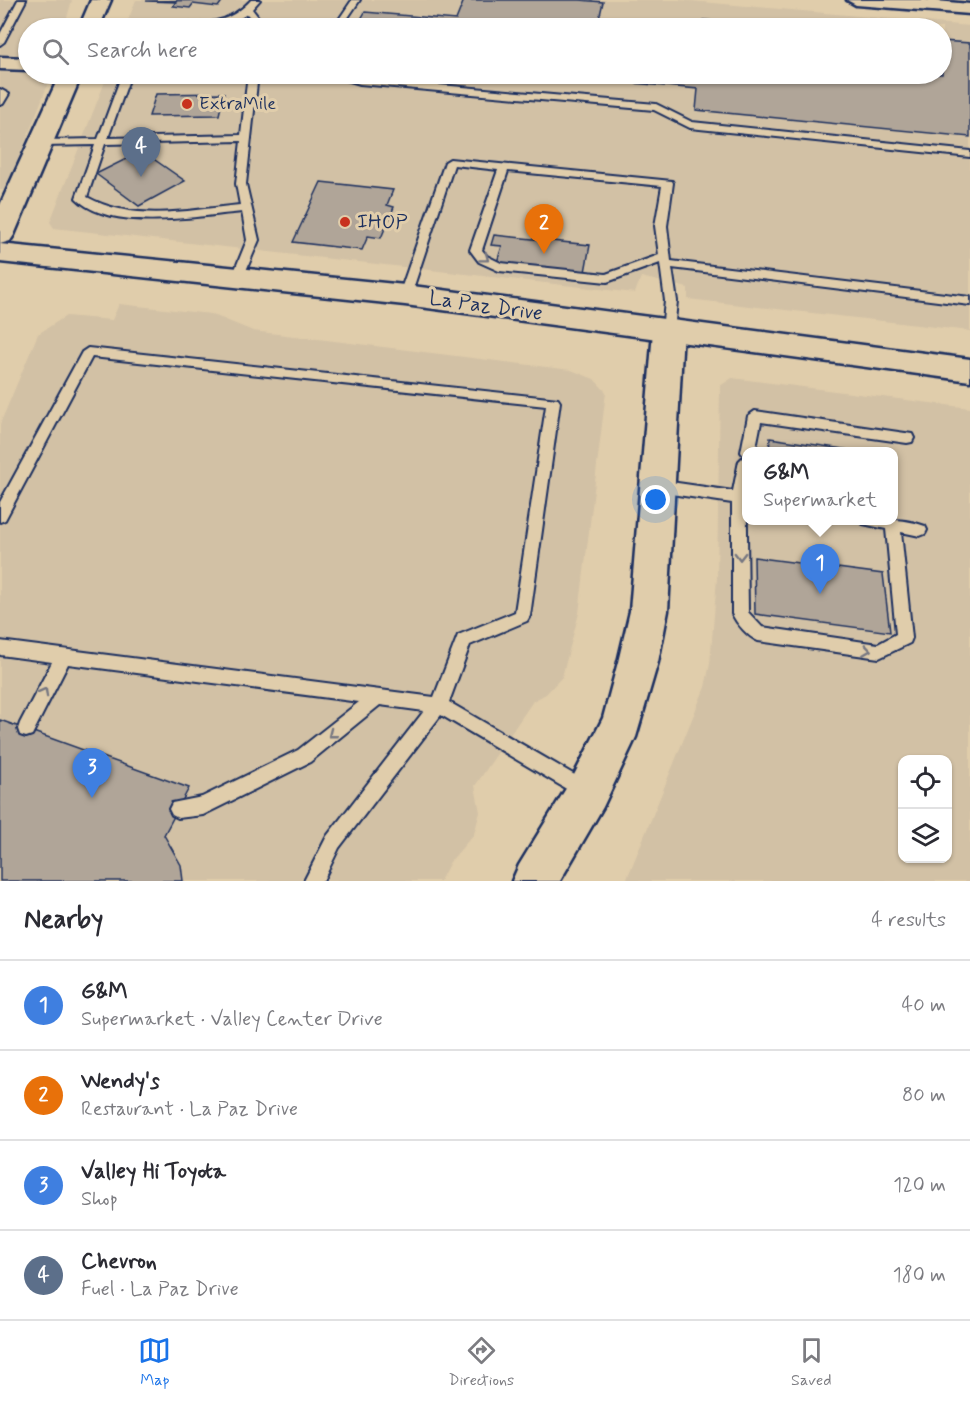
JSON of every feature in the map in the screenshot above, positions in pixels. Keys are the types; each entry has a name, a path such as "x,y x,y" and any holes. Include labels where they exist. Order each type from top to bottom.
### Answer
{"main road":[{"path":"93,18 101,0"},
{"path":"0,236 67,84"},
{"name":"La Paz Drive","path":"0,253 405,296 970,370"},
{"path":"535,881 588,792 622,723 638,662 649,611 668,331"}],"street":[{"path":"856,0 970,9"},
{"path":"0,63 18,64"}],"lane":[{"path":"0,42 5,23 22,0"},
{"path":"233,18 248,9 255,0"},
{"path":"344,18 356,0"},
{"path":"248,9 254,18"},
{"path":"123,84 81,198 93,207 130,217 246,208"},
{"path":"238,277 253,240 241,184 252,84"},
{"path":"394,84 656,107 690,125 970,154"},
{"path":"0,92 4,94 0,102"},
{"path":"43,142 246,138"},
{"path":"405,296 450,162 668,183 661,226 671,301 668,331"},
{"path":"504,167 476,250 483,259 500,267 607,278 667,260 970,301"},
{"path":"0,516 88,352 553,402 522,616 464,640 439,705 333,842 313,881"},
{"path":"749,447 755,416 907,438"},
{"path":"657,486 742,499"},
{"path":"742,525 740,614 758,634 879,651 904,638 893,525 920,530"},
{"path":"0,648 439,705 588,792"},
{"path":"26,729 64,656"},
{"path":"178,809 203,806 304,756 378,697"}],"shaded area":[{"path":"0,0 72,0 67,18 18,18 18,84 48,84 6,190 0,190"},
{"path":"136,0 680,0 881,18 129,18"},
{"path":"952,24 970,26 970,331 688,299 688,288 641,277 635,293 54,228 50,222 104,84 952,84"},
{"path":"119,304 211,314 253,331 571,370 594,379 606,392 579,613 562,677 546,694 533,701 475,786 480,812 474,834 450,862 440,881 0,881 0,424 38,334 66,316 112,320"},
{"path":"732,378 970,408 970,881 626,881 705,687 710,664 717,578 720,386"}],"building":[{"path":"223,0 218,7 193,4 190,8 173,6 176,2 146,1"},
{"path":"464,0 603,2 599,18 457,18"},
{"path":"365,12 433,18 362,18"},
{"path":"952,42 970,43 970,137 696,110 698,89 644,84 952,84"},
{"name":"ExtraMile","path":"224,93 219,115 149,116 156,94"},
{"path":"142,151 185,181 139,206 96,174"},
{"name":"IHOP","path":"321,182 393,190 387,205 394,207 381,238 368,236 362,250 293,242"},
{"path":"494,235 590,245 585,272 497,262 502,246 491,245"},
{"path":"770,438 830,447 769,447"},
{"path":"754,557 883,574 890,632 755,614"},
{"path":"0,720 189,788 164,835 181,865 183,881 0,881"}],"place":[{"name":"ExtraMile","path":"187,104"},
{"name":"Chevron","path":"141,177"},
{"name":"IHOP","path":"345,222"},
{"name":"Wendy's","path":"544,254"},
{"name":"G&M","path":"820,594"},
{"name":"Valley Hi Toyota","path":"92,798"}]}
